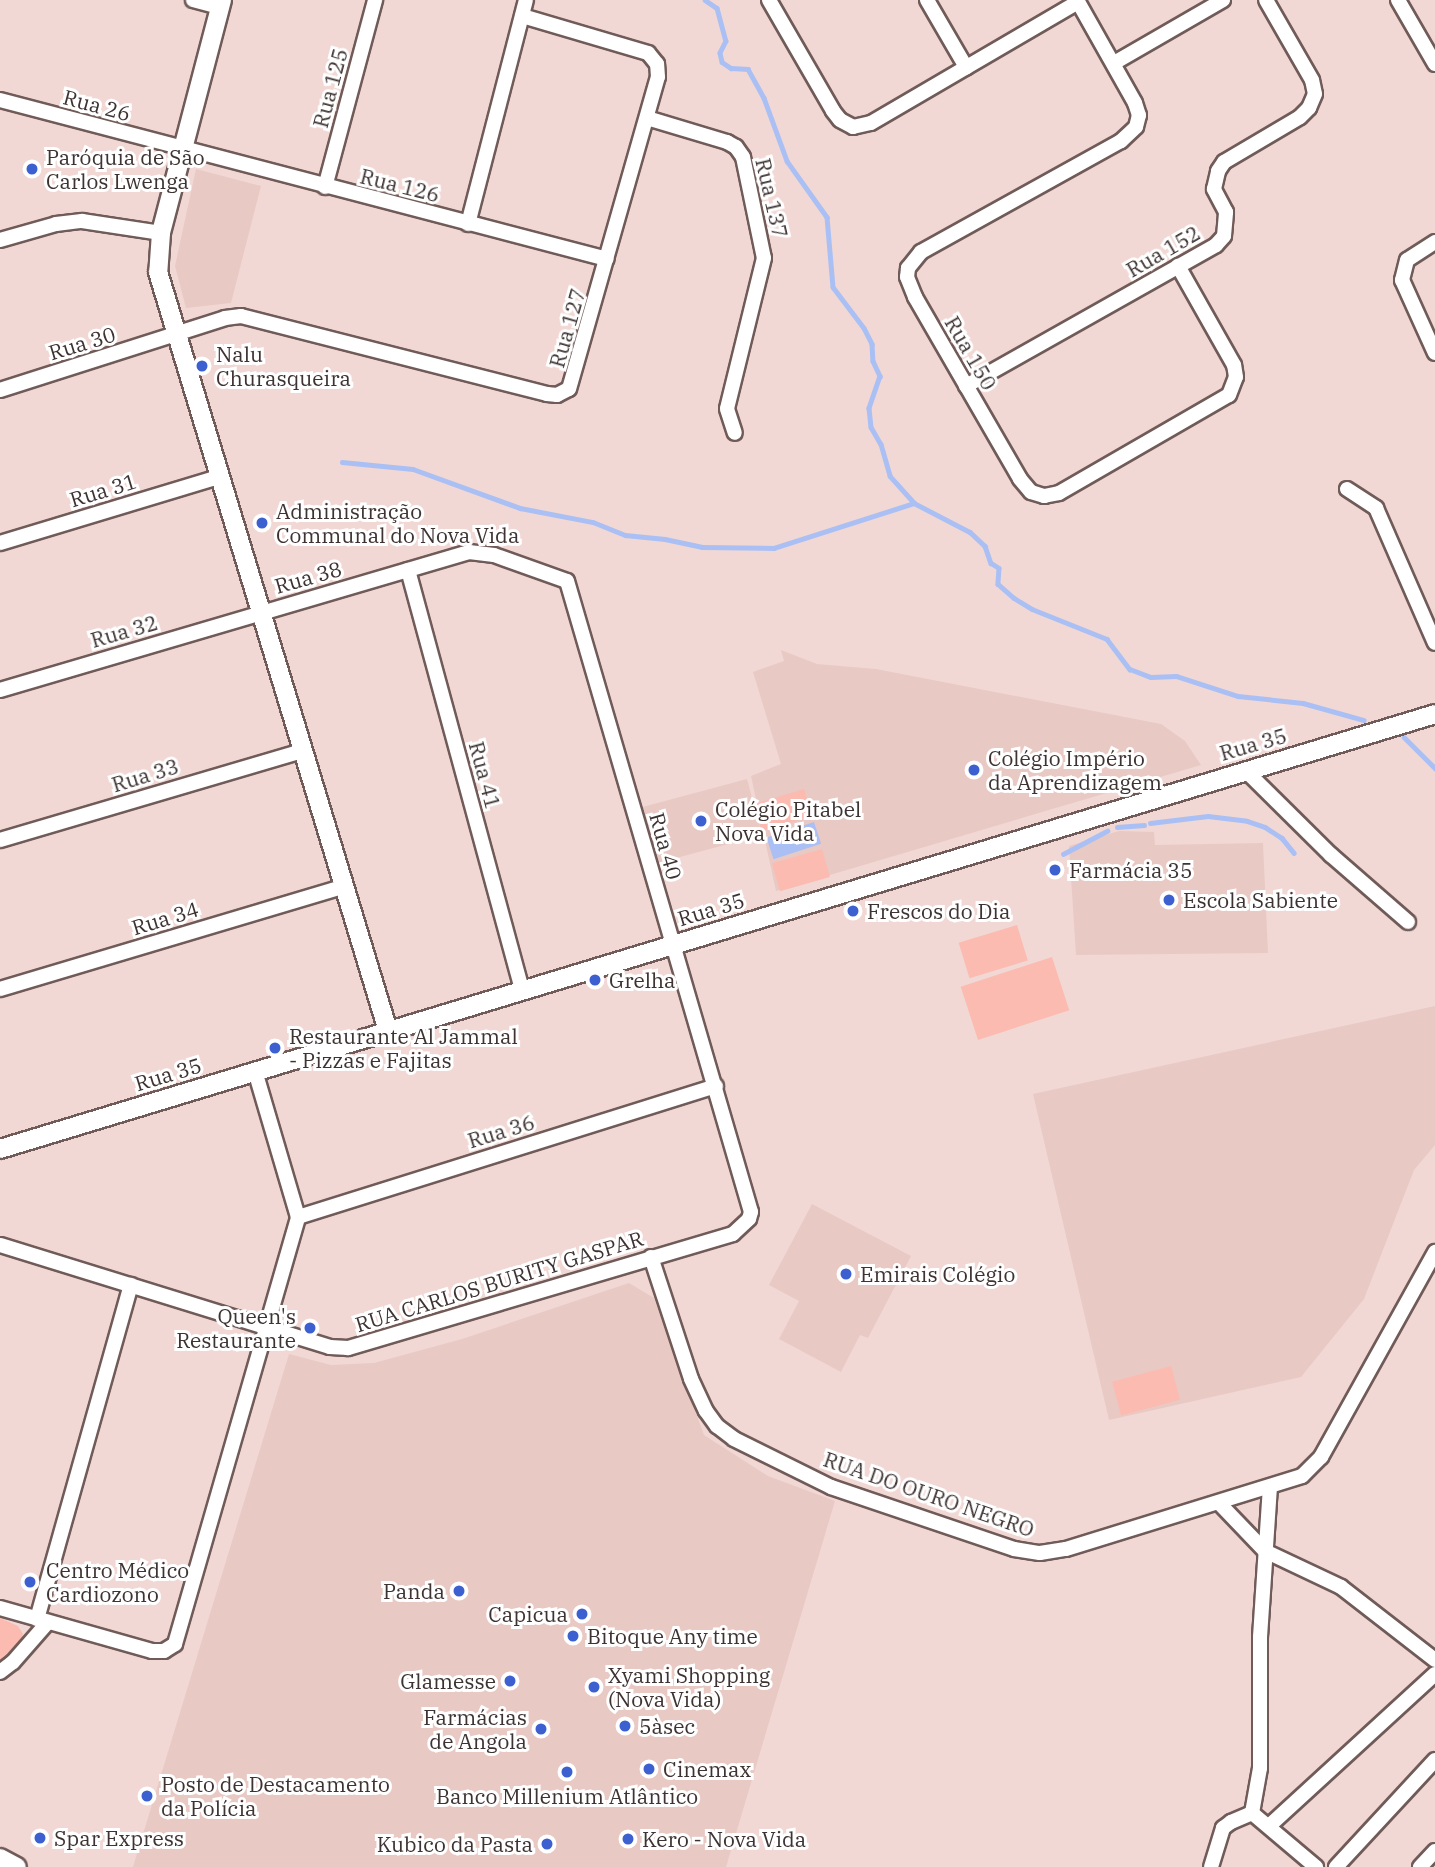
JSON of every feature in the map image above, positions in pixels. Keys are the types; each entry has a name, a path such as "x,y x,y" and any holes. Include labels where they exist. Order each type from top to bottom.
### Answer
{"street":[{"path":"193,0 221,4 161,233 158,272 342,887 388,1031"},
{"name":"Rua 125","path":"325,187 375,0"},
{"path":"468,224 526,0"},
{"path":"769,0 834,111 840,120 853,127 871,123 1077,1"},
{"path":"927,0 965,67"},
{"path":"1114,63 1223,0"},
{"name":"Rua 152","path":"966,386 1216,245 1224,236 1226,212 1214,189 1214,180 1224,162 1300,117 1313,101 1312,80 1266,0"},
{"path":"1398,0 1435,64"},
{"name":"Rua 150","path":"1077,1 1114,63 1139,115 1136,127 1129,134 921,252 911,262 907,277 910,288 1026,486 1040,495 1059,493 1223,400 1233,389 1236,377 1234,365 1178,266"},
{"name":"Rua 127","path":"176,336 225,318 247,316 557,395 573,384 658,77 657,64 648,53 522,16"},
{"name":"Rua 26","path":"0,100 183,150"},
{"name":"Rua 137","path":"647,118 727,142 736,148 743,158 764,257 727,409 735,433"},
{"name":"Rua 126","path":"183,150 607,260"},
{"path":"0,240 47,226 82,221 161,233"},
{"path":"1435,242 1408,260 1402,280 1435,353"},
{"name":"Rua 30","path":"0,390 176,336"},
{"name":"Rua 31","path":"0,543 219,477"},
{"path":"1347,489 1376,509 1435,643"},
{"name":"Rua 38","path":"260,613 459,554 479,552 567,581"},
{"name":"Rua 41","path":"408,570 522,990"},
{"name":"Rua 40","path":"567,581 672,944 751,1203"},
{"name":"Rua 32","path":"0,690 260,613"},
{"name":"Rua 35","path":"0,1149 1435,714"},
{"name":"Rua 33","path":"0,840 302,751"},
{"path":"1245,770 1331,855 1408,922"},
{"name":"Rua 34","path":"0,989 342,887"},
{"path":"0,1608 152,1651 164,1651 174,1644 264,1326 298,1217 255,1071"},
{"name":"Rua 36","path":"298,1217 716,1086"},
{"name":"RUA CARLOS BURITY GASPAR","path":"0,1245 330,1347 356,1347 733,1234 749,1219 751,1203"},
{"name":"RUA DO OURO NEGRO","path":"651,1257 691,1379 716,1426 734,1439 831,1487 1014,1549 1040,1553 1066,1549 1302,1476 1321,1457 1435,1252"},
{"path":"0,1672 13,1662 42,1621 131,1285"},
{"path":"1252,1813 1260,1768 1265,1551 1270,1487"},
{"path":"1219,1503 1265,1551 1340,1587 1435,1660"},
{"path":"1269,1826 1435,1674"},
{"path":"1336,1867 1435,1760"},
{"path":"1252,1813 1316,1867"},
{"path":"1211,1867 1223,1828 1252,1813"},
{"path":"1420,1867 1435,1852"},
{"path":"0,1858 17,1867"}],"shaded area":[{"path":"196,169 261,186 231,303 186,308 175,266"},
{"name":"Colégio Império da Aprendizagem","path":"781,650 817,664 876,669 1161,724 1185,741 1201,765 776,891 751,776 781,764 753,672 784,661"},
{"name":"Colégio Pitabel Nova Vida","path":"747,779 762,835 655,864 640,808"},
{"path":"804,789 812,816 762,831 753,804"},
{"name":"Escola Sabiente","path":"1119,831 1154,832 1155,845 1263,843 1268,953 1076,955 1069,846"},
{"path":"822,849 830,877 780,891 772,863"},
{"path":"1017,925 1028,960 969,978 959,943"},
{"path":"1052,957 1069,1010 978,1040 961,987"},
{"path":"1435,1006 1435,1145 1414,1170 1364,1299 1301,1377 1109,1420 1033,1094"},
{"path":"812,1204 911,1256 868,1338 860,1335 841,1372 779,1339 799,1301 769,1285"},
{"path":"629,1283 654,1298 704,1435 768,1476 835,1501 726,1867 133,1867 289,1354 331,1365 374,1363 462,1339"},
{"path":"1171,1366 1180,1400 1121,1416 1112,1382"},
{"path":"0,1618 18,1626 23,1634 18,1648 0,1667"}],"water":[{"path":"814,822 821,844 774,859 766,837"}],"waterway":[{"path":"705,0 717,8 726,41 720,53 722,62 731,68 748,69 764,98 787,161 827,217 833,287 864,328 872,344 873,361 880,376 869,408 871,427 881,444 890,476 914,503 970,532 985,546 991,563 999,568 998,584 1014,598 1032,609 1107,639 1130,669 1151,677 1176,676 1238,696 1303,703 1364,720"},
{"path":"342,462 413,469 520,508 593,522 625,535 665,539 702,547 774,548 914,503"},
{"path":"1404,737 1435,768"},
{"path":"1150,823 1208,816 1247,821 1265,827 1282,838 1294,853"},
{"path":"1117,827 1144,825"},
{"path":"1063,854 1107,831"}],"place":[{"name":"Paróquia de São Carlos Lwenga","path":"32,169"},
{"name":"Nalu Churasqueira","path":"202,366"},
{"name":"Administração Communal do Nova Vida","path":"262,523"},
{"name":"Colégio Império da Aprendizagem","path":"974,770"},
{"name":"Colégio Pitabel Nova Vida","path":"701,821"},
{"name":"Farmácia 35","path":"1055,870"},
{"name":"Escola Sabiente","path":"1169,900"},
{"name":"Frescos do Dia","path":"853,911"},
{"name":"Grelha","path":"595,980"},
{"name":"Restaurante Al Jammal - Pizzas e Fajitas","path":"275,1048"},
{"name":"Emirais Colégio","path":"846,1274"},
{"name":"Queen's Restaurante","path":"310,1328"},
{"name":"Centro Médico Cardiozono","path":"30,1582"},
{"name":"Panda","path":"459,1591"},
{"name":"Capicua","path":"582,1614"},
{"name":"Bitoque Any time","path":"573,1636"},
{"name":"Glamesse","path":"510,1681"},
{"name":"Xyami Shopping (Nova Vida)","path":"594,1687"},
{"name":"5àsec","path":"625,1726"},
{"name":"Farmácias de Angola","path":"541,1729"},
{"name":"Cinemax","path":"649,1769"},
{"name":"Banco Millenium Atlântico","path":"567,1772"},
{"name":"Posto de Destacamento da Polícia","path":"147,1796"},
{"name":"Spar Express","path":"40,1838"},
{"name":"Kero - Nova Vida","path":"628,1839"},
{"name":"Kubico da Pasta","path":"547,1844"}]}
